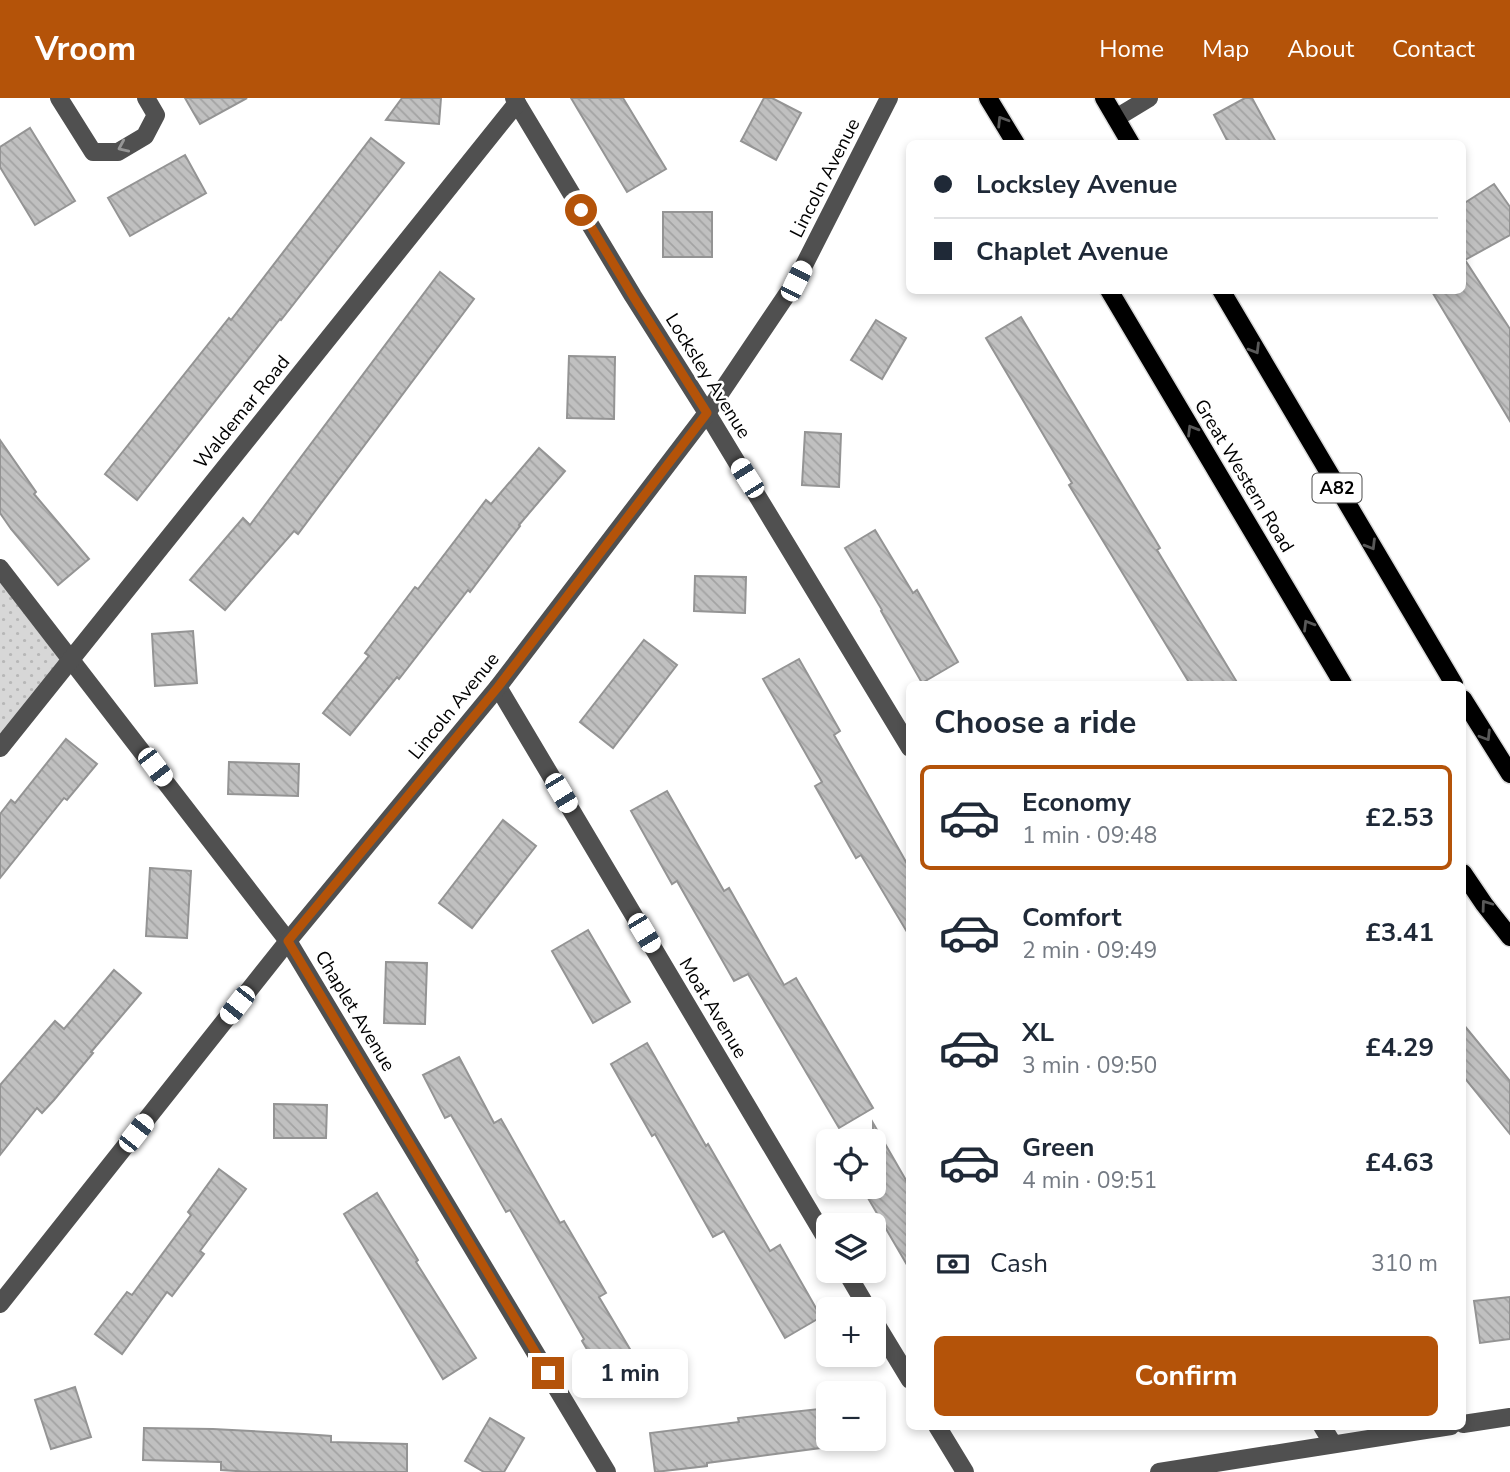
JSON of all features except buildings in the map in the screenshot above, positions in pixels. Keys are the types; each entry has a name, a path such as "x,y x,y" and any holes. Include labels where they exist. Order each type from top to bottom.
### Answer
{"main road":[{"path":"988,98 1014,140"},
{"path":"1104,98 1129,140"},
{"name":"Great Western Road","path":"1111,294 1340,681"},
{"name":"A82","path":"1223,294 1452,681"},
{"path":"1466,704 1510,774"},
{"path":"1466,877 1510,937"}],"street":[{"path":"60,98 93,152 118,152 145,136 156,115 146,98"},
{"name":"Lincoln Avenue","path":"0,1304 288,941 498,687 707,413 796,281 888,98"},
{"path":"1116,118 1149,98"},
{"name":"Locksley Avenue","path":"516,100 906,741"},
{"name":"Waldemar Road","path":"0,748 516,100"},
{"name":"Chaplet Avenue","path":"0,568 288,941 607,1472"},
{"name":"Moat Avenue","path":"498,687 816,1222"},
{"path":"886,1340 906,1373"},
{"path":"1466,1424 1510,1417"},
{"path":"939,1430 964,1472"},
{"path":"1324,1430 1333,1444"},
{"path":"1159,1472 1425,1430"}],"shaded area":[{"path":"0,568 72,658 0,748"}],"route":[{"path":"548,1373 288,941 498,687 707,413 581,210"}]}
